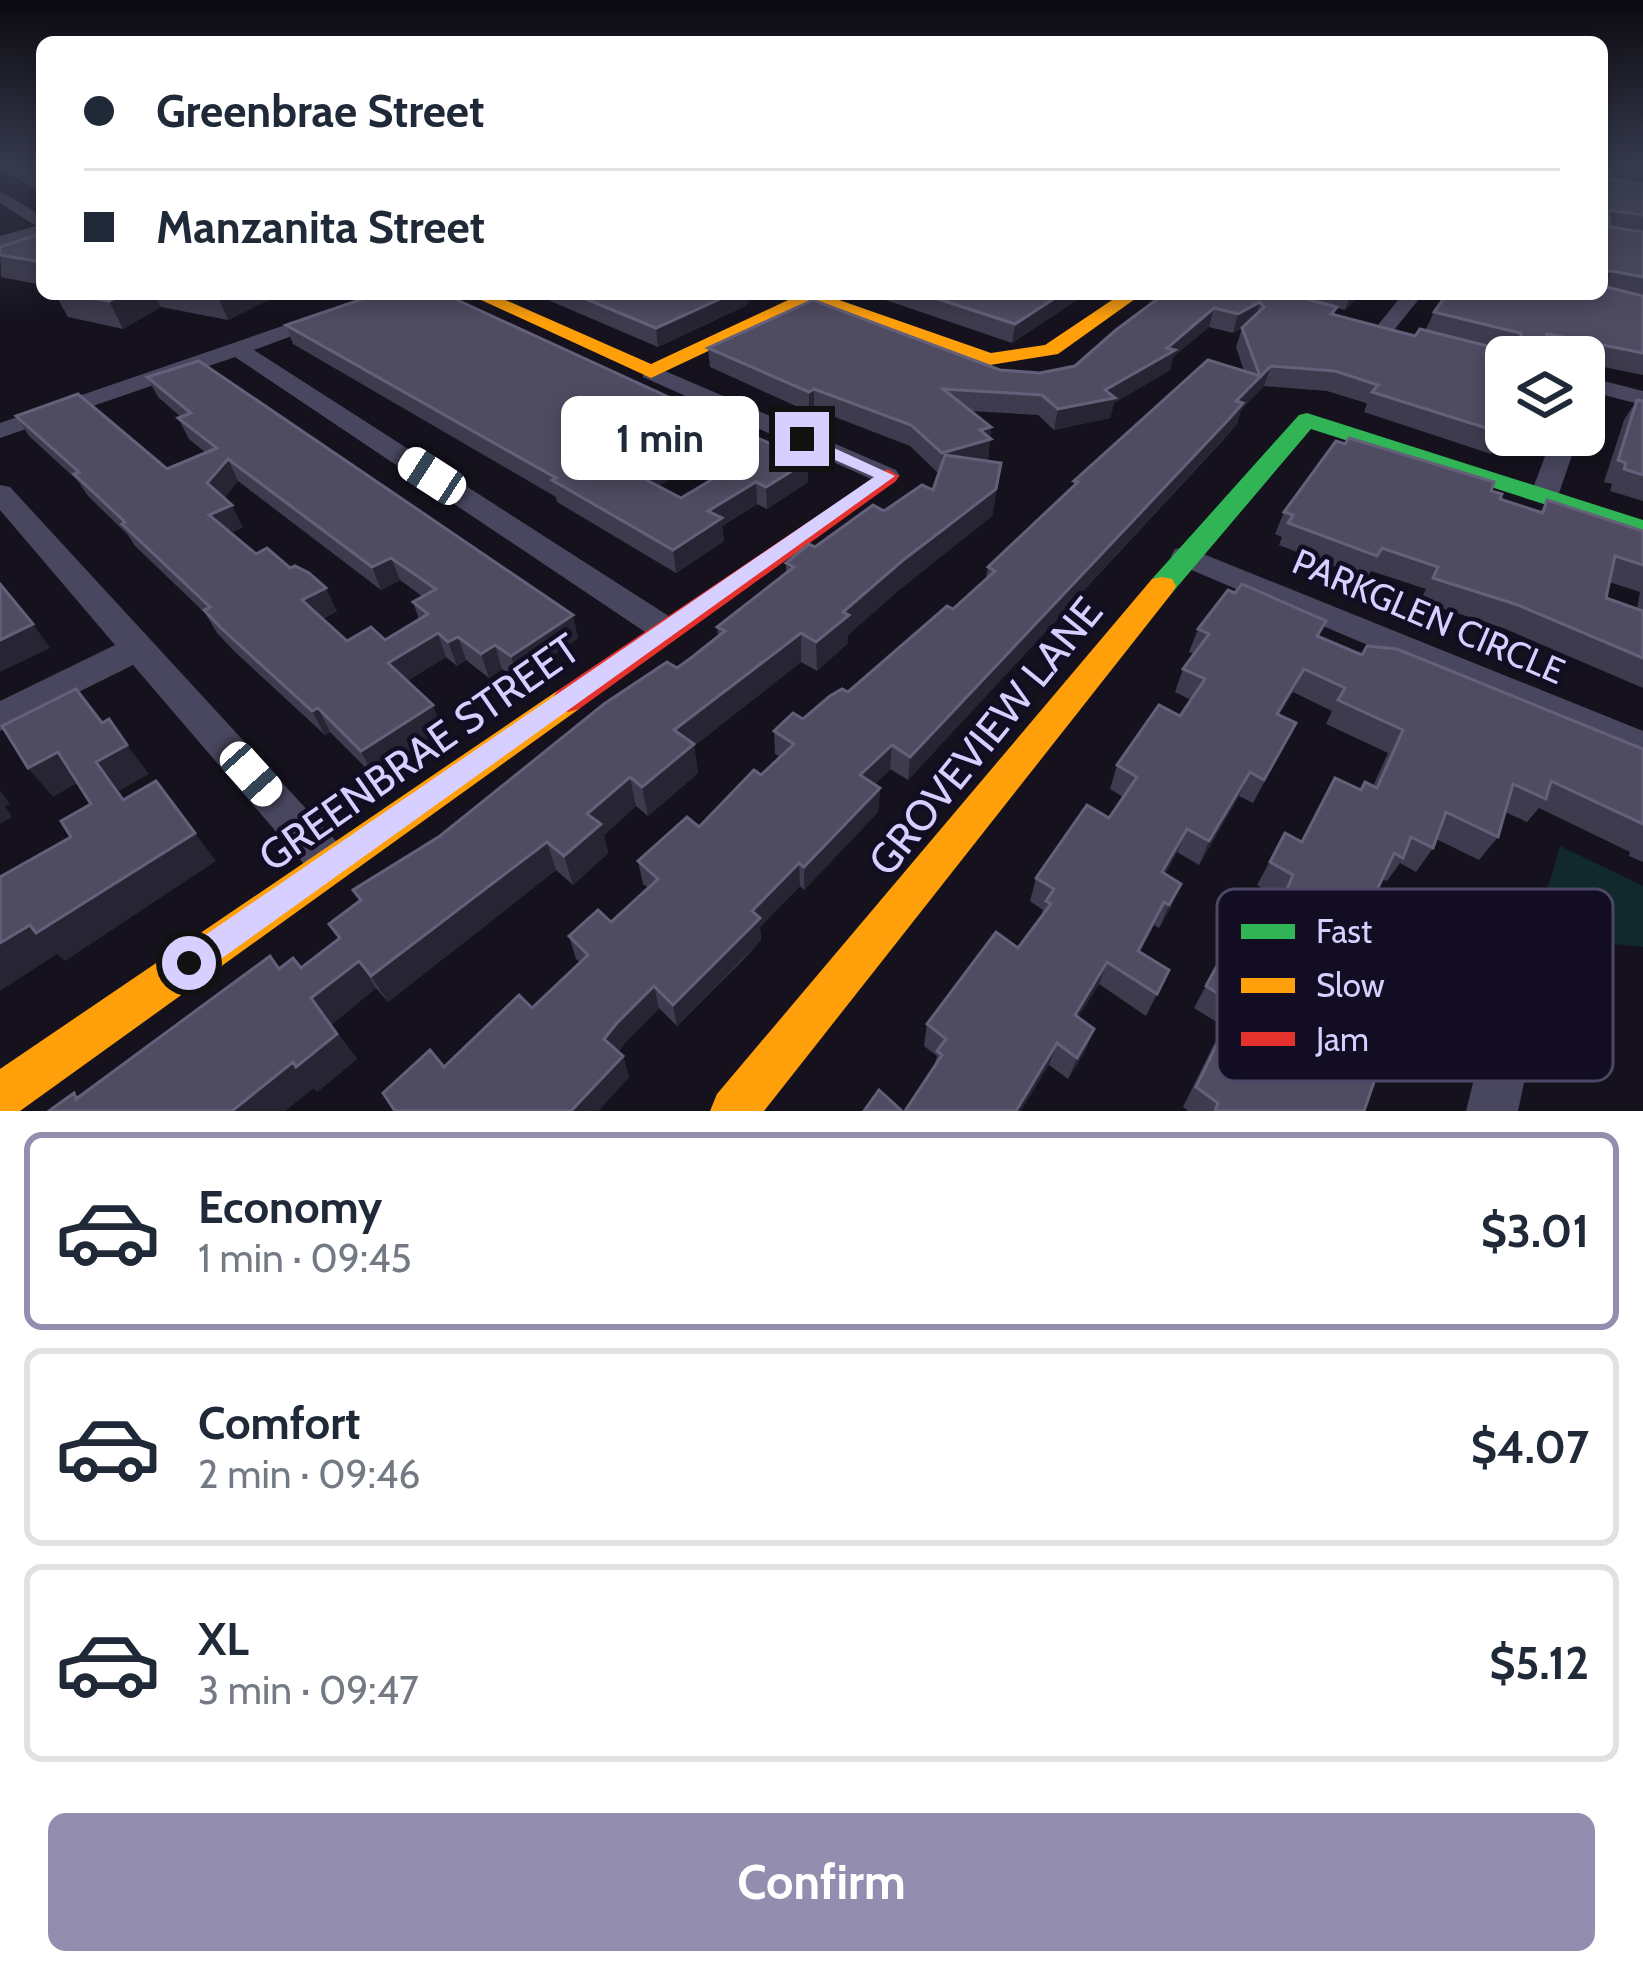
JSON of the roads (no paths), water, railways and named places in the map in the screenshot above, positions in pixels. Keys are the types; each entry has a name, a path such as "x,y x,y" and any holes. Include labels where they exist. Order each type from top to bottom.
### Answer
{"street":[{"path":"0,241 36,229"},
{"path":"0,431 377,300"},
{"path":"490,300 886,476"},
{"path":"651,372 798,300"},
{"path":"822,300 990,358 1020,361 1046,356 1123,300"},
{"path":"1358,324 1392,333 1410,300"},
{"path":"236,348 667,629"},
{"path":"1605,390 1643,398"},
{"name":"GROVEVIEW LANE","path":"734,1111 1186,556 1307,420 1544,496"},
{"path":"1558,456 1544,496 1643,528"},
{"name":"GREENBRAE STREET","path":"0,1097 886,476"},
{"path":"4,503 330,864"},
{"name":"PARKGLEN CIRCLE","path":"1186,556 1643,747"},
{"path":"0,716 138,648"},
{"path":"1492,1111 1499,1081"}]}
